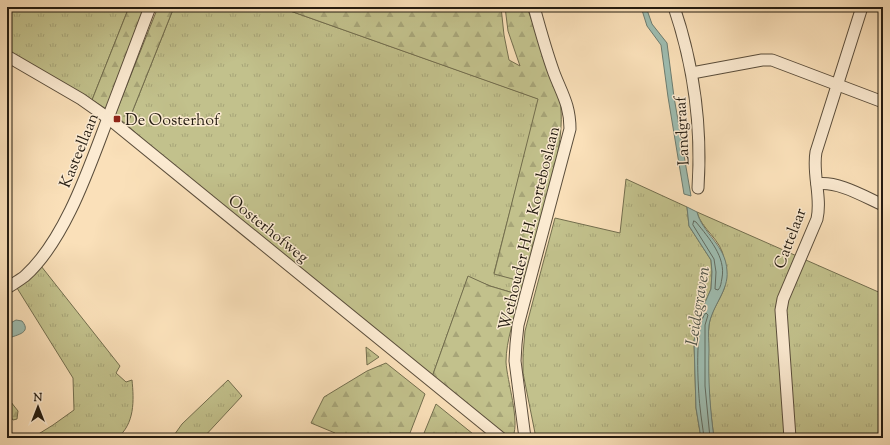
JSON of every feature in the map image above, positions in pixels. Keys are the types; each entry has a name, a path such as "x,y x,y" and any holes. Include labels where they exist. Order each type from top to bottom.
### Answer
{"street":[{"name":"Kasteellaan","path":"7,288 24,276 37,263 64,224 82,184 150,7"},
{"name":"Wethouder H.H. Korteboslaan","path":"525,438 515,352 518,325 570,129 569,110 552,68 534,7"},
{"name":"Landgraaf","path":"674,7 692,73 699,130 700,159 698,188"},
{"name":"Cattelaar","path":"790,438 781,310 783,299 818,218 819,210 815,164 816,152 862,7"},
{"name":"Oosterhofweg","path":"7,56 81,99 108,118 502,438"},
{"name":"Landgraaf","path":"692,73 769,60 778,62 883,102"},
{"path":"817,184 828,183 836,185 883,204"}],"green space":[{"path":"7,7 129,7 92,100 7,51"},
{"path":"129,7 147,7 108,110 92,100"},
{"path":"158,7 174,7 127,125 115,115"},
{"path":"174,7 279,7 539,99 494,273 524,282 520,295 490,286 468,277 432,377 234,221 127,125"},
{"path":"279,7 501,7 504,35 509,60 520,66 508,31 505,7 527,7 560,100 561,126 555,166 524,282 494,274 538,99"},
{"path":"626,179 687,207 689,226 711,260 711,289 699,316 694,341 696,408 701,438 536,438 523,373 523,354 525,331 555,218 620,233"},
{"path":"697,212 883,294 883,438 714,438 708,382 707,353 711,315 725,286 725,266 720,246 703,224"},
{"path":"41,266 120,366 116,373 126,382 132,380 133,403 130,419 123,432 117,438 32,438 74,410 73,378 17,288 28,280"},
{"path":"468,276 490,286 520,295 506,354 515,421 513,436 502,435 432,377"},
{"path":"366,347 379,357 367,365"},
{"path":"386,363 425,394 410,433 390,433 385,438 333,438 335,433 311,423 324,397 367,371"},
{"path":"228,380 242,396 203,438 172,438 182,424"},
{"path":"7,397 18,411 17,419 13,420 7,412"},
{"path":"436,404 478,438 422,438"}],"water":[{"path":"641,7 646,7 652,24 667,43 674,97 691,196 684,194 661,45 647,26"},
{"path":"687,207 697,212 704,226 723,254 726,262 727,278 723,291 713,311 709,325 709,383 714,438 701,438 696,408 694,341 699,316 711,289 711,260 689,226"},
{"path":"16,320 22,321 25,325 25,329 21,333 7,339 7,325"}],"place":[{"name":"De Oosterhof","path":"117,119"}],"water label":[{"name":"Leidegraven","path":"697,306"}]}
